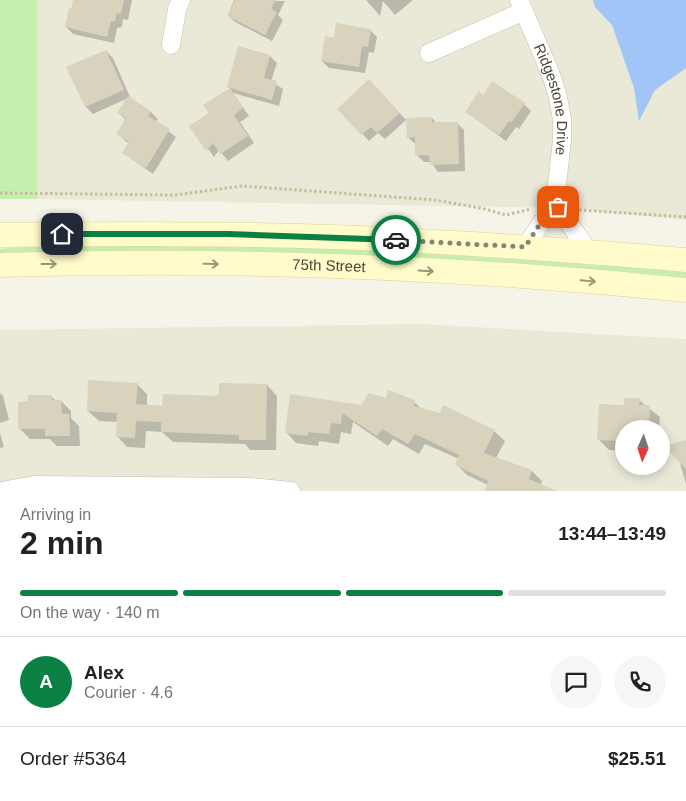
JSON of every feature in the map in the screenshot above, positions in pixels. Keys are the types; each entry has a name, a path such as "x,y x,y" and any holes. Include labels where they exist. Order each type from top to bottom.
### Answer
{"main road":[{"name":"75th Street","path":"0,235 228,234 427,241 686,260"},
{"name":"75th Street","path":"0,265 177,263 353,268 545,278 686,290"}],"street":[{"path":"172,45 176,9 181,0"},
{"path":"429,53 521,6"},
{"name":"Ridgestone Drive","path":"521,6 552,78 562,119 562,140 548,205 525,247"},
{"path":"548,205 589,252"},
{"path":"2,491 34,485 250,487 291,491"}],"path":[{"path":"0,193 175,195 242,186 435,200 486,209 506,215 548,205"},
{"path":"577,210 686,217"}],"shaded area":[{"path":"37,0 686,0 686,220 565,208 37,199"},
{"path":"422,324 686,339 686,491 0,491 0,330"}],"green space":[{"path":"0,0 37,0 37,199 0,199"},
{"path":"53,244 399,250 686,270 686,280 0,255 0,249"}],"water":[{"path":"593,0 686,0 686,68 655,90 639,121 634,88 612,25 595,7"}],"building":[{"path":"73,0 124,0 121,14 117,13 115,21 111,21 107,37 65,27 69,8 71,9"},
{"path":"235,0 275,0 271,9 277,12 265,35 227,16"},
{"path":"336,23 371,29 368,47 362,46 359,67 321,61 325,36 334,38"},
{"path":"238,46 270,55 264,78 277,81 272,100 227,87"},
{"path":"106,50 124,90 85,107 66,67"},
{"path":"369,79 400,113 377,133 371,127 361,135 337,109"},
{"path":"492,81 525,103 511,123 509,121 499,135 465,112 479,91 483,95"},
{"path":"230,88 243,108 234,115 248,136 220,154 213,143 206,151 189,126 209,113 203,105"},
{"path":"128,96 151,111 148,116 170,129 146,168 122,153 129,142 116,134 126,118 117,113"},
{"path":"432,117 432,122 458,122 459,164 430,165 429,155 415,155 415,137 407,138 406,118"},
{"path":"88,380 138,383 136,404 162,406 163,394 219,396 219,383 267,384 266,440 239,440 239,435 161,432 161,422 136,421 135,438 116,437 117,413 87,411"},
{"path":"388,390 415,400 414,406 440,413 443,405 495,430 484,453 532,470 529,479 557,491 485,491 488,481 455,465 459,455 415,434 408,444 382,429 377,436 342,413 341,424 331,423 329,434 308,432 308,436 285,433 290,394 361,405 369,393 386,398"},
{"path":"28,395 52,395 52,400 61,400 62,414 69,414 70,436 45,436 45,429 18,429 18,402 28,401"},
{"path":"624,398 640,398 639,405 650,405 649,420 615,420 615,441 597,440 599,404 624,405"},
{"path":"686,440 686,469 670,452 670,444"}],"way so far":[{"path":"396,240 525,247 551,207 555,203 558,207"}],"route":[{"path":"62,234 228,234 396,240"}]}
